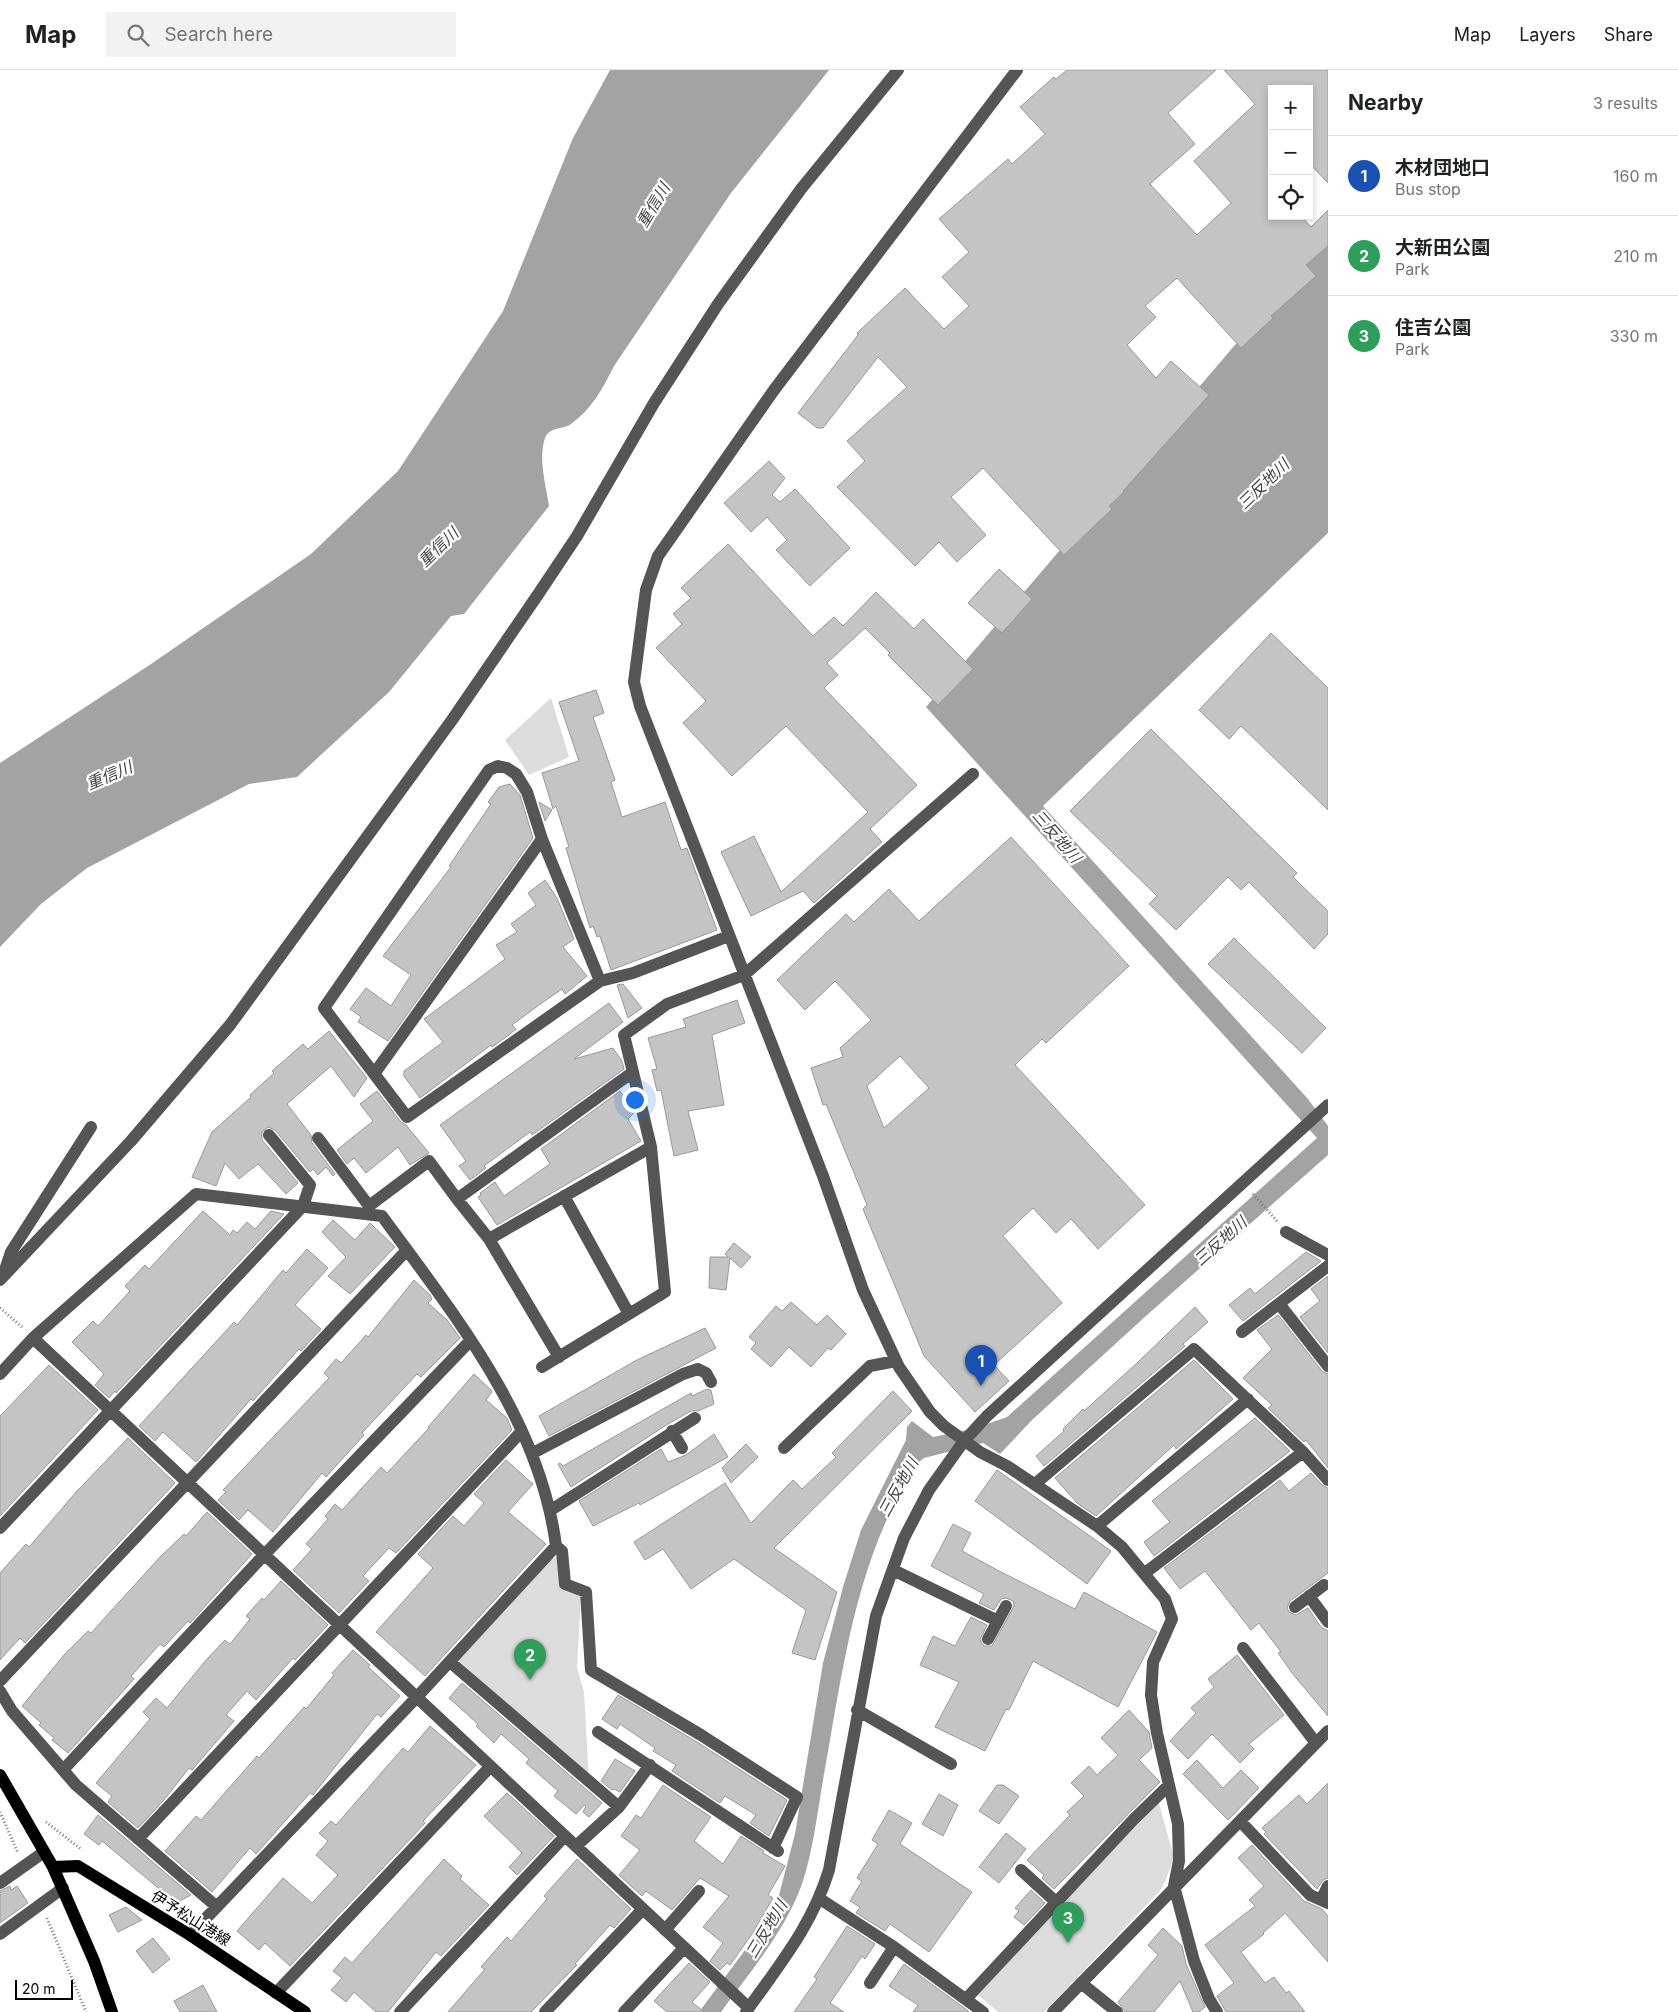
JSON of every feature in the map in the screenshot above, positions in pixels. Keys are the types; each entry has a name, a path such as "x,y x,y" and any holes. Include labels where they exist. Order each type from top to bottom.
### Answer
{"main road":[{"path":"0,1775 54,1866 94,1961 112,2012"},
{"name":"伊予松山港線","path":"54,1866 78,1866 190,1935 305,2012"}],"street":[{"path":"1,1281 131,1141 236,1017 452,720 539,593 577,536 654,403 718,304 801,189 898,70"},
{"path":"1017,70 774,390 658,556 646,590 634,682 640,706 823,1176 863,1290 896,1361 930,1412 964,1441 1035,1484 1097,1526 1122,1547 1165,1599 1172,1619 1153,1662 1152,1695 1178,1824 1179,1860 1174,1886 1194,1960 1209,1999 1217,2012"},
{"path":"600,980 542,839 527,792 516,774 507,768 498,766 489,770 324,1008 407,1117 600,980 633,973 729,936"},
{"path":"542,1367 665,1292 651,1147 624,1035 667,1004 744,975 973,774"},
{"path":"374,1074 542,839"},
{"path":"457,1199 633,1072"},
{"path":"33,1338 340,1623 490,1767 746,2007 804,1930 820,1898 829,1870 857,1710 876,1616 904,1538 929,1490 964,1441 987,1416 1328,1105"},
{"path":"1,1281 11,1252 91,1128"},
{"path":"0,1528 303,1206 310,1184 269,1135"},
{"path":"318,1138 369,1210"},
{"path":"489,1238 651,1147"},
{"path":"369,1210 429,1162 489,1238 559,1357"},
{"path":"0,1374 33,1338 196,1194 303,1206 369,1210 382,1216 472,1340 533,1453 551,1510 556,1546 562,1552 565,1584 586,1592 591,1670 700,1735 797,1797 776,1850 650,1764 598,1732"},
{"path":"564,1196 629,1314"},
{"path":"1286,1232 1328,1255"},
{"path":"0,1681 407,1250"},
{"path":"1242,1332 1328,1266"},
{"path":"1280,1304 1328,1366"},
{"path":"64,1770 265,1554 472,1340"},
{"path":"1035,1484 1194,1349 1303,1452 1328,1480"},
{"path":"784,1448 870,1366 896,1361"},
{"path":"533,1453 683,1374 698,1369 706,1373 711,1382"},
{"path":"1097,1526 1248,1399"},
{"path":"551,1510 695,1418"},
{"path":"138,1840 522,1431"},
{"path":"672,1431 682,1448"},
{"path":"1145,1573 1303,1452"},
{"path":"190,1935 450,1662 556,1546"},
{"path":"893,1570 998,1621"},
{"path":"1295,1607 1324,1585"},
{"path":"1309,1596 1328,1622"},
{"path":"988,1639 1006,1606"},
{"path":"1244,1648 1316,1743"},
{"path":"450,1662 619,1807"},
{"path":"0,1691 12,1711 76,1785 217,1907"},
{"path":"857,1710 951,1764"},
{"path":"1052,2012 1328,1731"},
{"path":"576,1846 619,1807 650,1764"},
{"path":"276,1993 490,1767"},
{"path":"966,1999 1169,1785"},
{"path":"1240,1821 1310,1896 1324,1902 1328,1886"},
{"path":"400,2012 565,1836"},
{"path":"0,1883 44,1852"},
{"path":"1021,1870 1056,1902"},
{"path":"0,1934 63,1888"},
{"path":"665,1930 699,1890"},
{"path":"820,1898 894,1947 983,2012"},
{"path":"545,2012 643,1909"},
{"path":"870,1983 894,1947"},
{"path":"624,2012 684,1948"},
{"path":"1081,1983 1117,2012"}],"path":[{"path":"1252,1193 1269,1213"},
{"path":"0,1308 33,1338"}],"shaded area":[{"path":"551,698 569,757 529,775 505,740"},
{"path":"557,1557 561,1586 581,1594 577,1668 584,1692 589,1782 457,1659 547,1561"},
{"path":"1158,1800 1174,1858 1160,1891 1044,2012 998,2012 978,1995"}],"water":[{"name":"重信川","path":"610,70 829,70 731,193 614,366 591,405 571,424 547,434 543,446 542,463 549,506 464,614 451,616 389,692 297,777 249,784 87,868 41,904 0,947 0,763 151,664 311,554 398,471 503,311 573,138"},
{"name":"三反地川","path":"1328,236 1328,533 1043,806 1308,1099 1328,1126 1328,1155 1147,1315 1032,1420 1000,1454 983,1443 924,1458 918,1463 897,1499 879,1537 854,1616 837,1698 812,1846 802,1884 777,1935 721,2012 699,2012 757,1934 779,1895 795,1834 823,1663 843,1587 861,1530 906,1440 907,1427 912,1421 933,1437 976,1428 1007,1417 1317,1138 926,707"}],"building":[{"path":"1067,70 1216,70 1168,113 1195,144 1150,184 1197,235 1231,203 1194,161 1255,104 1224,70 1328,70 1328,183 1313,167 1313,85 1268,85 1268,220 1305,220 1311,227 1328,210 1328,246 1306,265 1316,276 1271,316 1273,318 1241,348 1177,278 1145,306 1156,317 1127,345 1156,378 1171,361 1209,395 1124,492 1109,506 1112,509 1064,555 983,468 951,497 986,535 957,562 939,542 915,566 837,487 865,461 847,441 907,387 878,357 823,428 817,428 798,413 858,335 857,333 905,288 944,329 969,306 942,277 969,252 939,219 1008,159 1012,164 1045,134 1020,107 1054,77 1056,79"},
{"path":"769,461 785,478 772,495 780,502 795,489 850,548 810,586 776,550 787,540 767,517 751,532 724,503"},
{"path":"728,544 813,636 834,617 843,626 876,592 914,629 923,619 973,669 938,705 888,655 890,653 865,628 827,663 838,675 824,688 917,785 870,829 882,842 814,903 803,891 751,916 721,852 754,836 781,892 868,812 786,726 732,776 683,723 706,701 656,648 682,624 673,614 691,598 681,588"},
{"path":"999,569 1032,599 1002,633 968,603"},
{"path":"1271,633 1328,688 1328,810 1241,726 1229,739 1199,710"},
{"path":"596,690 604,713 593,717 615,780 611,782 622,817 665,802 681,850 687,848 717,930 611,970 600,936 597,937 593,926 590,928 566,848 569,847 556,806 553,809 542,773 579,761 559,702"},
{"path":"1151,729 1297,873 1293,877 1328,911 1328,934 1314,949 1249,882 1241,890 1228,877 1176,930 1149,904 1157,896 1070,811"},
{"path":"510,784 520,795 533,838 388,1041 358,1022 361,1017 350,1009 366,988 391,1006 411,975 383,956 451,867 449,866 491,804 488,802 499,787"},
{"path":"539,802 552,810 545,821"},
{"path":"1011,837 1129,966 1046,1043 1042,1039 1015,1065 1145,1205 1098,1249 1071,1219 1056,1233 1033,1208 1003,1236 1062,1303 994,1365 1009,1381 975,1412 924,1356 863,1209 867,1205 826,1104 823,1105 811,1068 843,1057 840,1048 871,1020 835,981 805,1010 777,980 846,914 854,922 889,889 919,921","holes":["900,1056 929,1088 884,1128 867,1086"]},
{"path":"545,880 557,898 574,939 563,947 587,976 565,994 562,989 539,1005 512,1025 516,1029 509,1035 492,1047 491,1045 420,1098 404,1076 404,1071 443,1042 424,1019 505,959 496,945 517,932 511,924 536,905 528,893"},
{"path":"1234,938 1326,1028 1302,1053 1208,964"},
{"path":"623,984 642,1008 628,1018 617,985"},
{"path":"737,1000 745,1023 712,1035 724,1105 688,1111 698,1150 674,1156 661,1090 657,1091 652,1070 657,1069 648,1038 686,1027 683,1019"},
{"path":"609,1003 623,1022 574,1059 613,1048 622,1061 624,1069 532,1135 530,1132 484,1166 486,1168 470,1180 459,1166 466,1161 440,1125"},
{"path":"329,1031 367,1078 354,1097 331,1066 287,1104 311,1135 312,1143 335,1174 333,1176 326,1167 318,1175 313,1169 310,1172 275,1130 268,1127 262,1132 262,1140 298,1183 286,1194 258,1164 239,1179 225,1163 216,1186 192,1177 212,1132 251,1097 250,1095 274,1073 272,1071 303,1044 308,1049"},
{"path":"377,1091 401,1122 406,1125 429,1153 410,1165 398,1147 366,1173 354,1158 347,1164 337,1150 373,1121 360,1104"},
{"path":"620,1091 634,1113 628,1119 641,1141 497,1225 478,1197 481,1195 480,1193 495,1182 504,1196 550,1164 541,1149"},
{"path":"203,1211 230,1235 233,1230 237,1233 247,1222 255,1229 271,1211 284,1214 116,1393 115,1391 109,1398 95,1385 104,1374 72,1342 93,1321 98,1326 130,1291 125,1286 145,1265 149,1269"},
{"path":"333,1220 355,1240 370,1223 395,1247 350,1294 328,1276 346,1257 322,1232"},
{"path":"734,1243 751,1257 741,1268 730,1258 726,1290 709,1288 710,1257 728,1257 725,1254"},
{"path":"307,1249 328,1268 295,1305 321,1329 301,1351 299,1349 253,1401 251,1399 196,1462 163,1432 155,1441 139,1426 234,1322 237,1325 283,1270 286,1273"},
{"path":"1306,1252 1321,1261 1243,1321 1229,1305 1250,1288 1255,1294"},
{"path":"1328,1276 1328,1353 1300,1317 1320,1301 1311,1289"},
{"path":"414,1280 430,1295 432,1299 428,1303 448,1321 460,1338 421,1377 417,1374 362,1433 364,1435 326,1477 322,1473 273,1532 248,1510 239,1520 218,1500 226,1492 223,1490 329,1378 324,1373 336,1359 341,1363 366,1335 368,1337"},
{"path":"791,1302 817,1325 827,1315 846,1334 831,1350 828,1348 811,1367 789,1347 771,1367 751,1349 756,1343 749,1337 776,1306 782,1311"},
{"path":"1195,1307 1208,1322 1183,1344 1185,1346 1044,1466 1036,1456 1064,1431 1063,1429 1083,1409 1084,1411 1137,1363"},
{"path":"1278,1315 1322,1371 1328,1374 1328,1468 1306,1440 1304,1442 1268,1408 1272,1405 1243,1378 1272,1349 1257,1330"},
{"path":"705,1328 716,1348 549,1436 539,1416 637,1360"},
{"path":"1194,1360 1233,1399 1176,1449 1174,1445 1096,1516 1077,1503 1055,1478"},
{"path":"49,1365 98,1410 0,1516 0,1416"},
{"path":"474,1374 491,1390 492,1392 486,1400 507,1418 512,1430 396,1553 389,1548 363,1576 369,1581 339,1613 293,1570 312,1549 306,1544 328,1519 325,1516 335,1504 342,1510 381,1467 387,1473 429,1428"},
{"path":"707,1389 711,1390 714,1404 698,1411 691,1411 668,1424 571,1487 558,1464 560,1463 563,1466 691,1393 692,1396"},
{"path":"893,1391 912,1411 774,1548 837,1592 815,1660 792,1653 806,1610 734,1559 691,1589 663,1549 645,1560 634,1542 725,1483 751,1523 793,1480 802,1489 836,1457 832,1453"},
{"path":"1255,1418 1290,1451 1154,1556 1144,1542 1170,1522 1152,1501"},
{"path":"714,1434 728,1457 640,1505 639,1503 593,1526 579,1501 661,1449 668,1462 686,1455"},
{"path":"128,1438 175,1483 25,1643 20,1638 0,1660 0,1573 26,1544 29,1547 77,1491"},
{"path":"746,1444 758,1457 731,1483 722,1468"},
{"path":"506,1460 533,1484 508,1512 546,1544 425,1676 376,1632 433,1568 418,1554 453,1516 464,1526 484,1503 474,1494"},
{"path":"997,1470 1111,1551 1087,1584 975,1501"},
{"path":"1311,1473 1322,1485 1328,1488 1328,1573 1290,1601 1287,1608 1289,1612 1296,1615 1308,1608 1321,1627 1328,1631 1328,1716 1292,1673 1278,1653 1281,1652 1259,1623 1251,1630 1205,1571 1180,1589 1164,1568 1280,1480 1289,1491"},
{"path":"207,1512 252,1554 190,1623 188,1621 164,1647 160,1644 131,1676 134,1679 68,1753 52,1740 54,1738 39,1725 41,1723 22,1706 64,1655 88,1631 91,1633 160,1557 184,1534 186,1536"},
{"path":"953,1524 971,1533 962,1551 1001,1572 1075,1609 1084,1592 1157,1632 1118,1707 1033,1661 1009,1710 1006,1709 985,1751 935,1727 959,1682 920,1665 933,1636 955,1646 971,1617 987,1625 980,1640 984,1646 992,1646 1014,1606 1013,1601 1006,1598 1001,1599 994,1610 979,1603 984,1594 931,1566"},
{"path":"281,1581 328,1625 295,1660 293,1658 256,1700 247,1691 226,1715 234,1721 192,1770 189,1768 164,1800 138,1828 108,1802 112,1796 96,1783 150,1719 143,1712 156,1698 167,1708 225,1640 230,1644 250,1619 246,1616"},
{"path":"353,1650 370,1665 368,1667 400,1696 381,1717 377,1714 313,1795 310,1793 256,1854 250,1848 212,1892 165,1851 196,1816 201,1820 257,1756 259,1758 304,1707 306,1709 334,1675 332,1673"},
{"path":"1237,1655 1284,1715 1249,1744 1254,1749 1240,1763 1212,1734 1188,1759 1170,1741 1196,1713 1191,1708 1214,1687 1208,1679"},
{"path":"462,1683 602,1803 589,1817 583,1812 586,1806 584,1805 576,1814 554,1796 558,1791 526,1763 529,1759 501,1734 494,1743 476,1726 478,1724 449,1698"},
{"path":"618,1695 697,1742 787,1800 769,1836 750,1823 756,1815 725,1796 720,1803 672,1771 676,1765 653,1751 655,1748 620,1724 617,1729 602,1719"},
{"path":"1129,1710 1149,1732 1152,1748 1139,1760 1160,1782 1054,1889 1042,1878 1044,1875 1027,1860 1070,1815 1067,1812 1084,1796 1071,1783 1089,1766 1097,1775 1118,1755 1101,1738"},
{"path":"430,1726 476,1765 423,1821 425,1823 290,1966 265,1943 259,1950 237,1931 283,1878 312,1903 338,1875 316,1855 328,1841 319,1833 331,1821 336,1825 403,1748 408,1752"},
{"path":"615,1759 635,1771 620,1792 612,1790 601,1781"},
{"path":"1197,1760 1223,1788 1241,1770 1259,1788 1228,1820 1183,1774"},
{"path":"1328,1783 1328,1878 1323,1880 1317,1889 1264,1834 1266,1832 1262,1828 1299,1795 1307,1804"},
{"path":"663,1785 711,1817 694,1841 723,1864 741,1836 764,1851 763,1853 785,1866 768,1895 773,1898 752,1934 730,1965 727,1963 720,1970 710,1961 723,1943 703,1927 729,1896 700,1878 672,1910 646,1891 642,1896 619,1875 640,1850 621,1836 636,1815 641,1818"},
{"path":"997,1785 1003,1785 1019,1796 999,1824 979,1811"},
{"path":"507,1793 554,1836 517,1875 509,1867 522,1853 484,1816"},
{"path":"939,1794 958,1805 943,1836 922,1824"},
{"path":"889,1810 912,1823 900,1844 972,1892 929,1952 890,1924 885,1931 856,1913 860,1907 850,1901 862,1881 857,1878 878,1844 872,1840"},
{"path":"98,1815 191,1895 178,1902 170,1895 169,1897 102,1841 99,1845 84,1834"},
{"path":"1006,1833 1026,1849 999,1883 979,1867"},
{"path":"1252,1845 1304,1901 1322,1909 1328,1916 1328,1962 1285,1913 1264,1934 1241,1952 1265,1983 1274,1977 1286,1993 1289,1991 1305,2012 1226,2012 1217,1996 1234,1983 1205,1945 1255,1906 1249,1900 1264,1886 1238,1858"},
{"path":"444,1859 462,1876 460,1879 489,1905 441,1956 436,1952 388,2012 376,2012 354,1992 346,2002 331,1990 342,1978 333,1971 345,1957 352,1963"},
{"path":"577,1859 631,1909 614,1928 610,1925 575,1964 577,1965 531,2012 448,2012 485,1969 481,1967 507,1937 511,1941 547,1899 544,1896"},
{"path":"10,1886 11,1890 17,1886 28,1903 0,1923 0,1891"},
{"path":"1031,1890 1045,1903 1024,1925 1014,1917 1019,1911 1015,1908"},
{"path":"126,1907 142,1920 118,1932 109,1915"},
{"path":"847,1926 875,1944 865,1959 862,1956 830,2003 844,2012 794,2012 817,1979 814,1977"},
{"path":"1163,1928 1182,1946 1186,1964 1205,2007 1199,2012 1193,2012 1180,1981 1154,2012 1125,2012 1118,2002 1158,1955 1148,1945"},
{"path":"153,1938 170,1959 153,1973 136,1951"},
{"path":"689,1963 710,1982 692,2002 704,2012 667,2012 654,2001"},
{"path":"904,1964 969,2012 913,2012 918,2005 889,1986"},
{"path":"203,1985 217,2012 180,2012 174,2001"}],"place":[{"name":"木材団地口","path":"981,1386"},
{"name":"大新田公園","path":"530,1680"},
{"name":"住吉公園","path":"1068,1943"}]}
